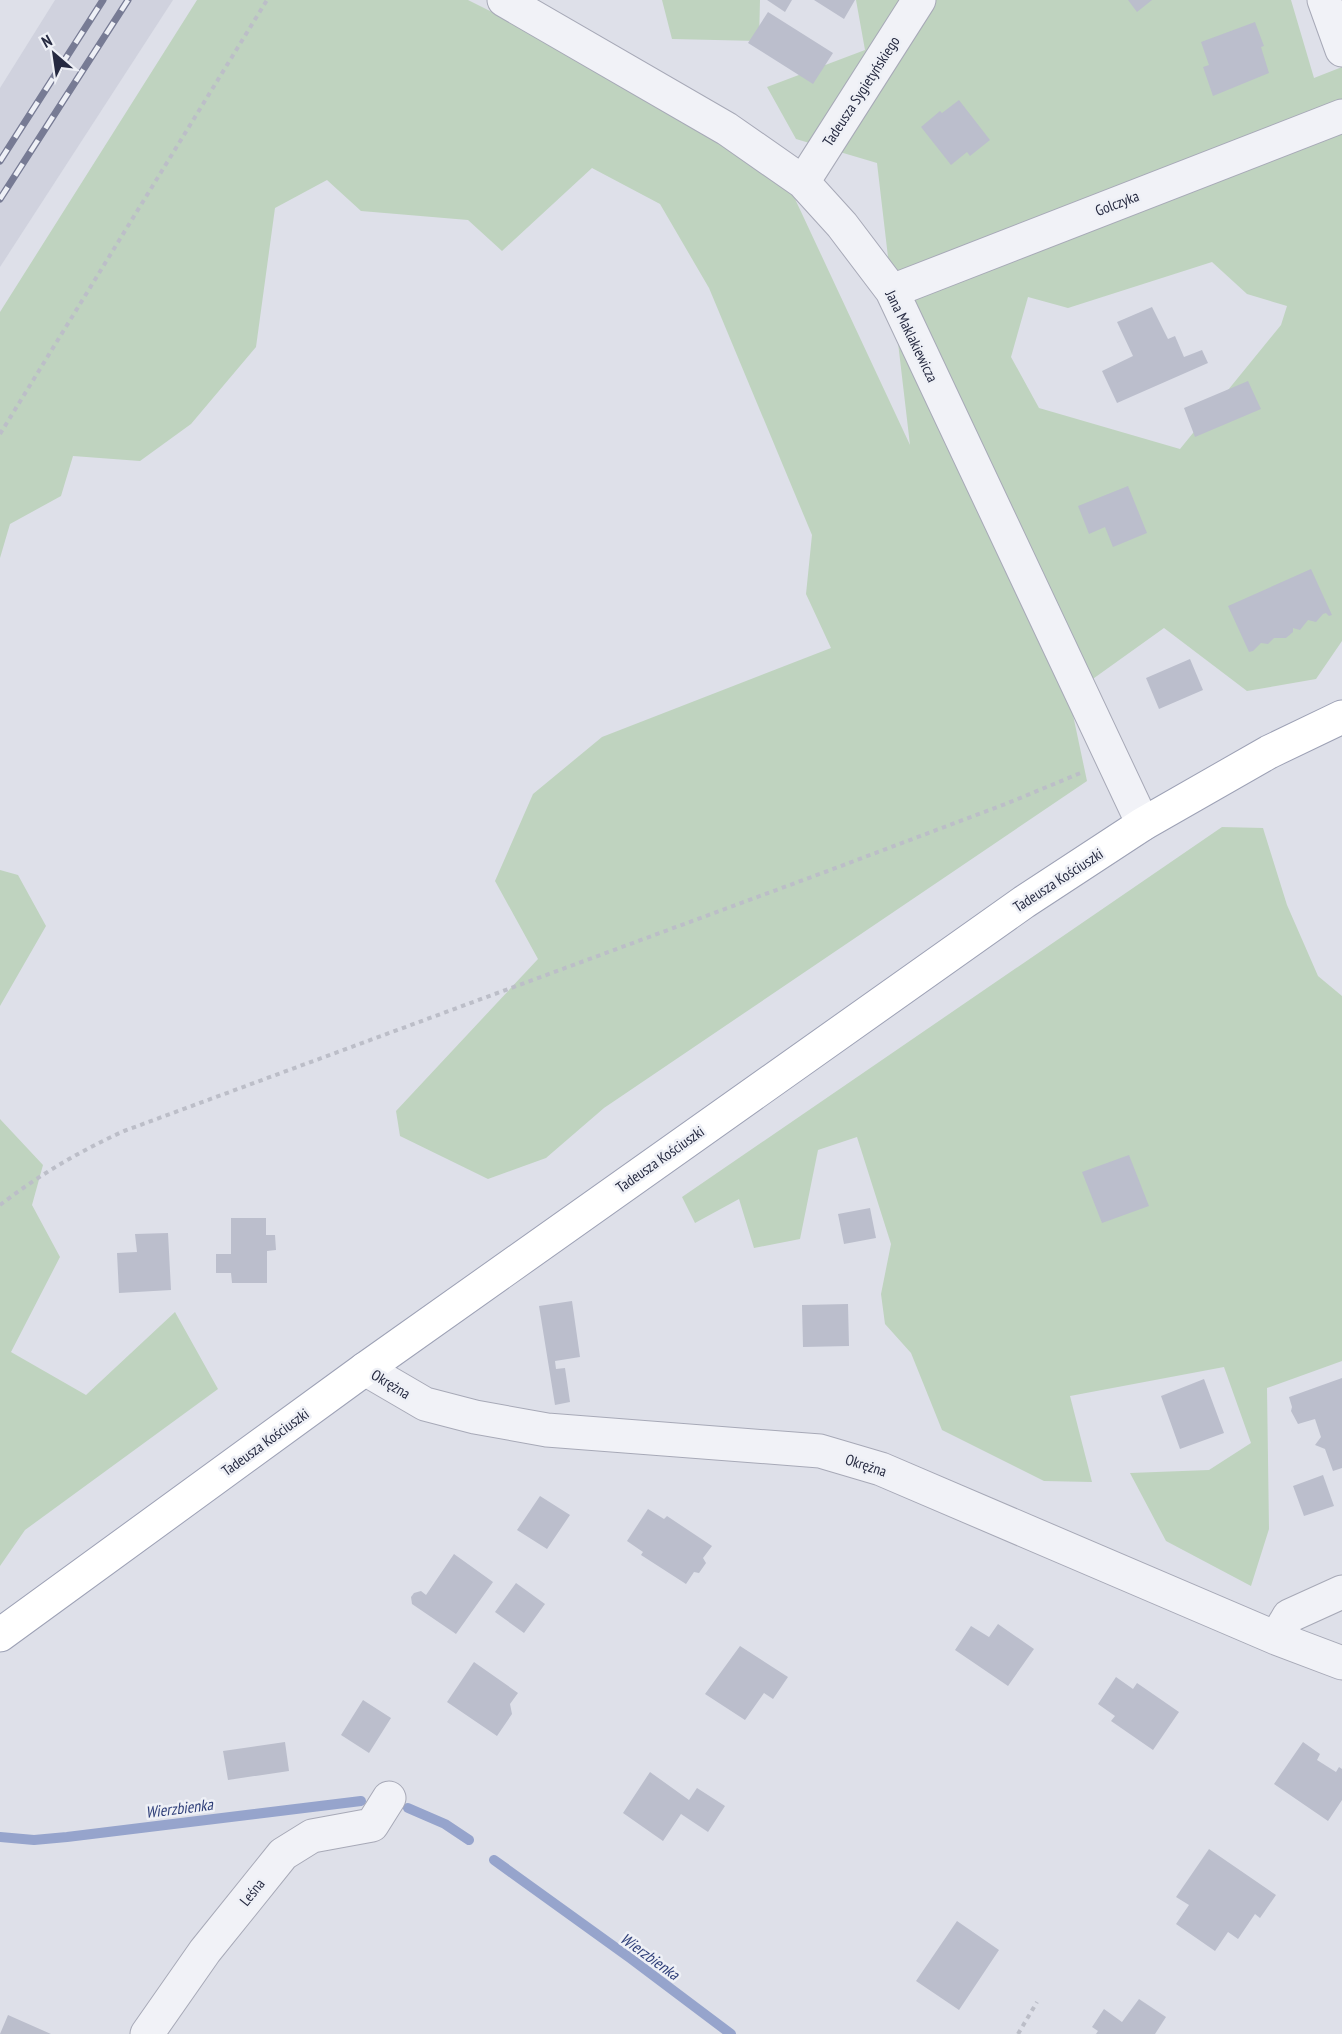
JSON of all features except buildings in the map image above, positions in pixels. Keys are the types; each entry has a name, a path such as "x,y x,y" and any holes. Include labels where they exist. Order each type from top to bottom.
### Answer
{"main road":[{"name":"Tadeusza Kościuszki","path":"0,1635 365,1369 1024,902 1143,824 1269,752 1342,717"}],"street":[{"name":"Jana Maklakiewicza","path":"504,0 727,129 803,182 842,225 892,291 1143,824"},
{"name":"Tadeusza Sygietyńskiego","path":"803,182 919,0"},
{"path":"1324,0 1342,50"},
{"name":"Golczyka","path":"892,291 1342,116"},
{"name":"Okrężna","path":"365,1369 425,1404 475,1417 547,1430 820,1451 881,1469 1276,1638 1342,1663"},
{"path":"1276,1638 1289,1616 1342,1592"},
{"name":"Leśna","path":"147,2034 205,1951 283,1854 312,1836 372,1825 389,1798"}],"path":[{"path":"0,434 267,0"},
{"path":"0,1205 49,1170 93,1145 124,1131 1008,803 1114,759"},
{"path":"1018,2034 1037,2002"}],"shaded area":[{"path":"55,0 173,0 0,267 0,88"}],"green space":[{"path":"197,0 468,0 580,56 789,186 910,445 877,163 796,139 767,87 865,50 856,0 1291,0 1314,78 1342,67 1342,641 1316,679 1247,691 1164,628 1069,696 1087,781 604,1108 546,1158 488,1179 400,1136 396,1111 538,959 495,881 533,794 602,737 831,648 806,594 812,535 709,288 660,204 592,168 502,251 468,220 361,211 327,180 275,208 256,347 191,424 140,461 73,456 61,496 10,524 0,558 0,312","holes":["1212,262 1247,294 1287,306 1281,325 1180,449 1039,408 1011,357 1028,297 1068,308"]},
{"path":"662,0 760,0 759,41 672,39"},
{"path":"1222,827 1263,828 1287,905 1318,976 1342,996 1342,1361 1267,1388 1269,1529 1251,1586 1166,1541 1130,1473 1209,1470 1251,1443 1224,1367 1070,1396 1092,1482 1044,1481 942,1430 911,1353 885,1324 881,1294 891,1244 857,1137 818,1150 800,1239 754,1248 739,1199 695,1223 682,1197"},
{"path":"0,870 18,875 46,926 0,1006"},
{"path":"0,1119 43,1165 32,1205 60,1257 11,1352 86,1395 175,1312 218,1389 25,1530 0,1566"}],"waterway":[{"name":"Wierzbienka","path":"0,1837 34,1840 67,1837 361,1801"},
{"name":"Wierzbienka","path":"408,1808 445,1824 469,1840"},
{"name":"Wierzbienka","path":"494,1860 731,2034"}],"railway":[{"path":"0,161 103,0"},
{"path":"0,199 128,0"}]}
